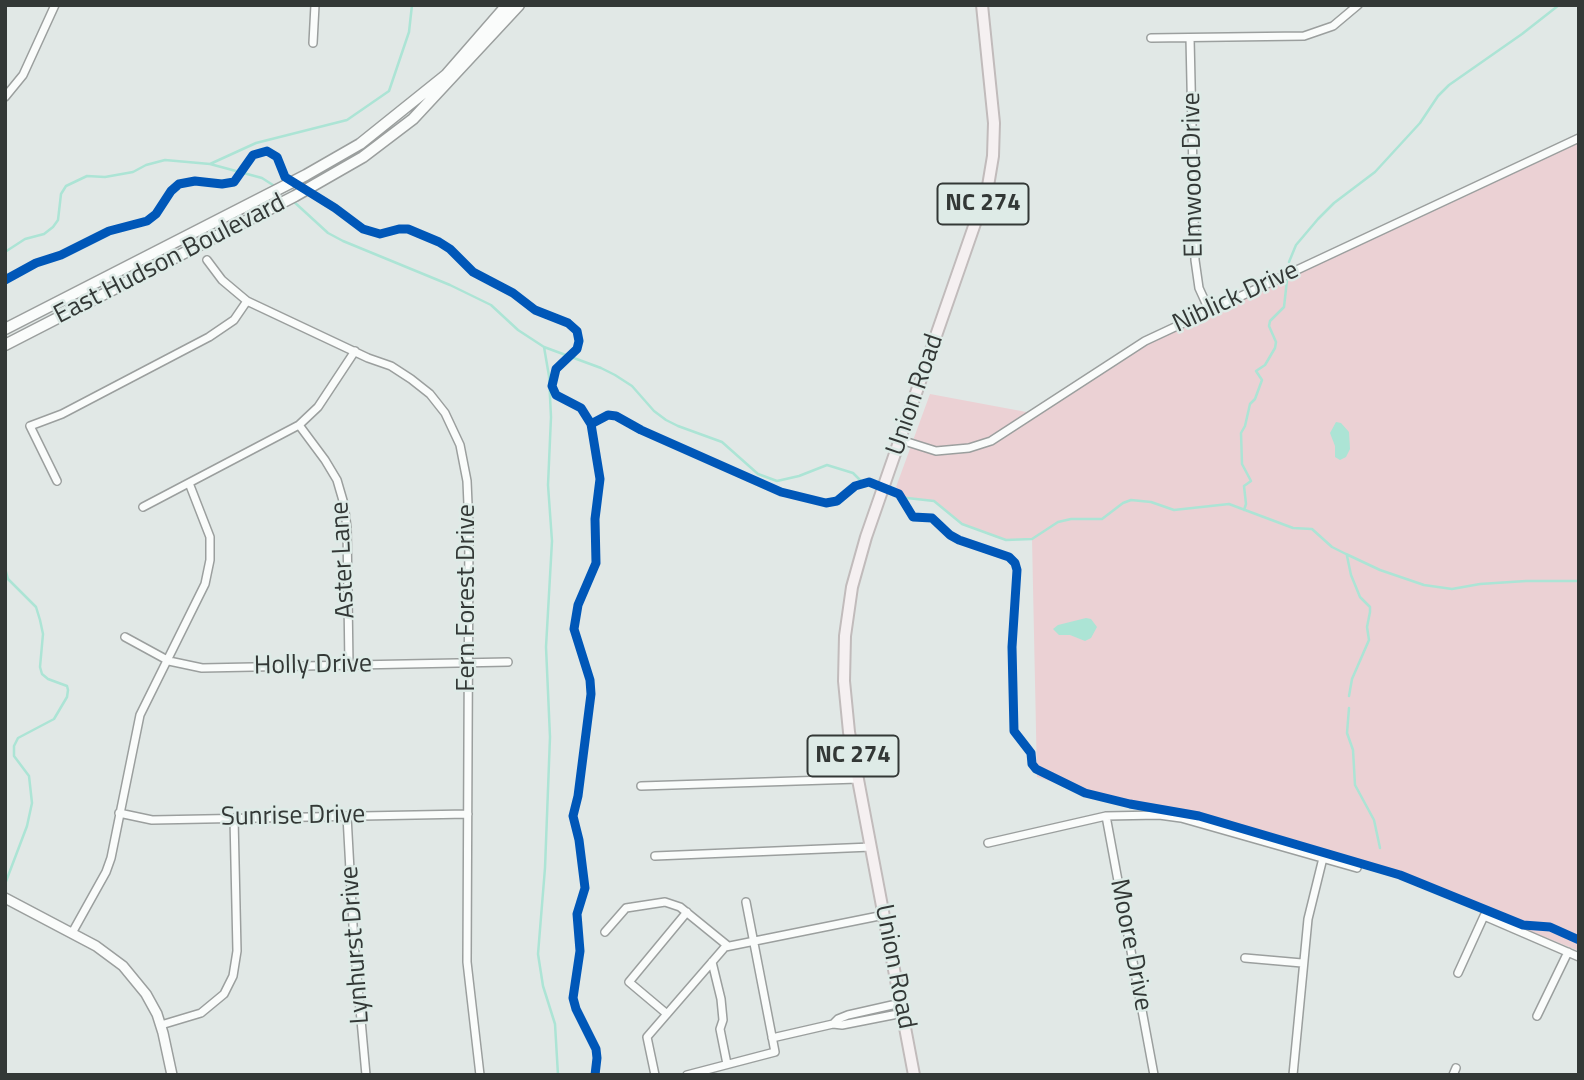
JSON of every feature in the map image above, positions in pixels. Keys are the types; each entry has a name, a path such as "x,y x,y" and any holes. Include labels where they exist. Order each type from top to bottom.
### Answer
{"main road":[{"name":"East Hudson Boulevard","path":"5,345 317,184 363,157 413,119 488,34 507,5"},
{"name":"East Hudson Boulevard","path":"5,329 306,176 360,144 446,75 519,5"},
{"name":"Union Road","path":"914,1075 849,732 844,681 848,611 863,547 988,187 994,123 982,5"}],"street":[{"path":"5,97 23,75 55,5"},
{"path":"313,43 315,5"},
{"path":"1151,38 1304,36 1333,26 1358,5"},
{"name":"Elmwood Drive","path":"1190,38 1195,260 1199,288 1209,310"},
{"name":"Niblick Drive","path":"901,440 936,451 970,448 990,441 1145,341 1579,138"},
{"name":"Fern Forest Drive","path":"207,260 222,280 247,300 391,366 421,386 445,413 460,445 467,481 467,962 480,1075"},
{"path":"57,481 30,426 62,414 209,337 234,320 247,300"},
{"path":"143,507 299,425 324,398 355,351"},
{"name":"Aster Lane","path":"299,425 337,480 344,504 347,528 349,666"},
{"path":"72,933 109,865 140,715 205,584 211,549 207,525 189,483"},
{"name":"Holly Drive","path":"125,637 169,661 202,668 508,662"},
{"path":"641,786 858,779"},
{"name":"Sunrise Drive","path":"119,813 145,820 468,814"},
{"path":"988,843 1106,816 1147,814 1181,818 1357,868"},
{"name":"Lynhurst Drive","path":"347,816 355,955 366,1075"},
{"name":"Moore Drive","path":"1106,816 1154,1075"},
{"path":"161,1025 201,1013 224,994 233,976 237,951 234,818"},
{"path":"655,856 871,847"},
{"path":"1293,1075 1308,919 1323,858"},
{"path":"5,898 96,946 123,965 146,994 161,1025 172,1075"},
{"path":"605,933 626,908 665,902 687,912 728,946"},
{"path":"687,1075 775,1052 746,902"},
{"path":"667,1014 629,982 687,912"},
{"path":"655,1075 647,1037 728,946 884,915"},
{"path":"1458,973 1484,916 1579,957"},
{"path":"1537,1016 1568,953"},
{"path":"1245,958 1302,963"},
{"path":"712,962 721,999 723,1020 720,1029 727,1064"},
{"path":"772,1038 833,1024 848,1015 902,1008"}],"shaded area":[{"path":"1579,142 1579,951 1404,880 1184,816 1143,810 1037,777 1032,539 997,538 962,524 934,501 908,499 896,487 930,394 1037,414 1147,343"},
{"path":"1336,422 1341,423 1349,432 1350,449 1346,457 1340,460 1335,457 1335,446 1330,433"},
{"path":"1091,619 1097,627 1091,638 1085,641 1070,635 1059,635 1053,629 1058,625"}],"waterway":[{"path":"210,164 256,143 347,120 389,91 409,32 412,5"},
{"path":"1289,262 1296,245 1318,219 1334,203 1375,172 1420,123 1449,85 1559,5"},
{"path":"5,252 25,239 44,234 53,227 58,220 61,194 66,186 87,176 105,177 133,172 165,160 210,164 262,178 276,187"},
{"path":"292,200 328,233 491,305 518,330 544,347 615,375 632,386 654,411 666,420 722,442 758,474 777,481 827,465 853,473 866,486"},
{"path":"1244,510 1244,486 1251,481 1242,464 1241,433 1250,404 1255,399 1262,380 1256,371 1265,365 1275,348 1276,342 1269,326 1270,321 1284,307 1287,280"},
{"path":"544,347 551,417 548,485 552,541 546,647 550,737 545,868 538,954 543,986 555,1024 558,1075"},
{"path":"898,497 934,501 962,524 1006,540 1032,539 1058,522 1071,519 1102,519 1131,500 1151,502 1174,510 1229,504 1293,528 1312,529 1332,547 1380,570 1424,585 1452,589 1526,581 1579,581"},
{"path":"1347,556 1360,597 1370,607 1367,627 1369,640 1352,679 1349,696"},
{"path":"5,568 8,579 36,607 43,634 40,667 42,674 67,686 68,690 67,697 54,719 18,738 14,746 14,756 29,776 32,803 27,826 5,884"},
{"path":"1349,708 1347,733 1353,750 1355,785 1374,820 1380,848"}],"cycle path":[{"path":"5,280 36,263 61,255 109,231 147,221 156,214 179,184 195,181 222,184 234,182 253,155 267,151 277,157 285,177 363,229 380,234 408,229 439,242 473,272 513,293 535,310 568,323 577,331 577,349 556,369 552,386 556,395 581,408 591,424 600,479 595,519 596,563 578,605 574,629 590,680 591,694 573,816 585,888 577,914 580,951 573,998 596,1049 595,1075"},
{"path":"591,424 608,415 616,416 641,430 781,492 826,503 837,501 855,486 869,482 899,494 913,517 932,518 959,540 1009,557 1017,570 1012,647 1014,731 1031,753 1032,764 1036,769 1085,793 1199,816 1400,875 1523,925 1550,927 1579,940"}]}
